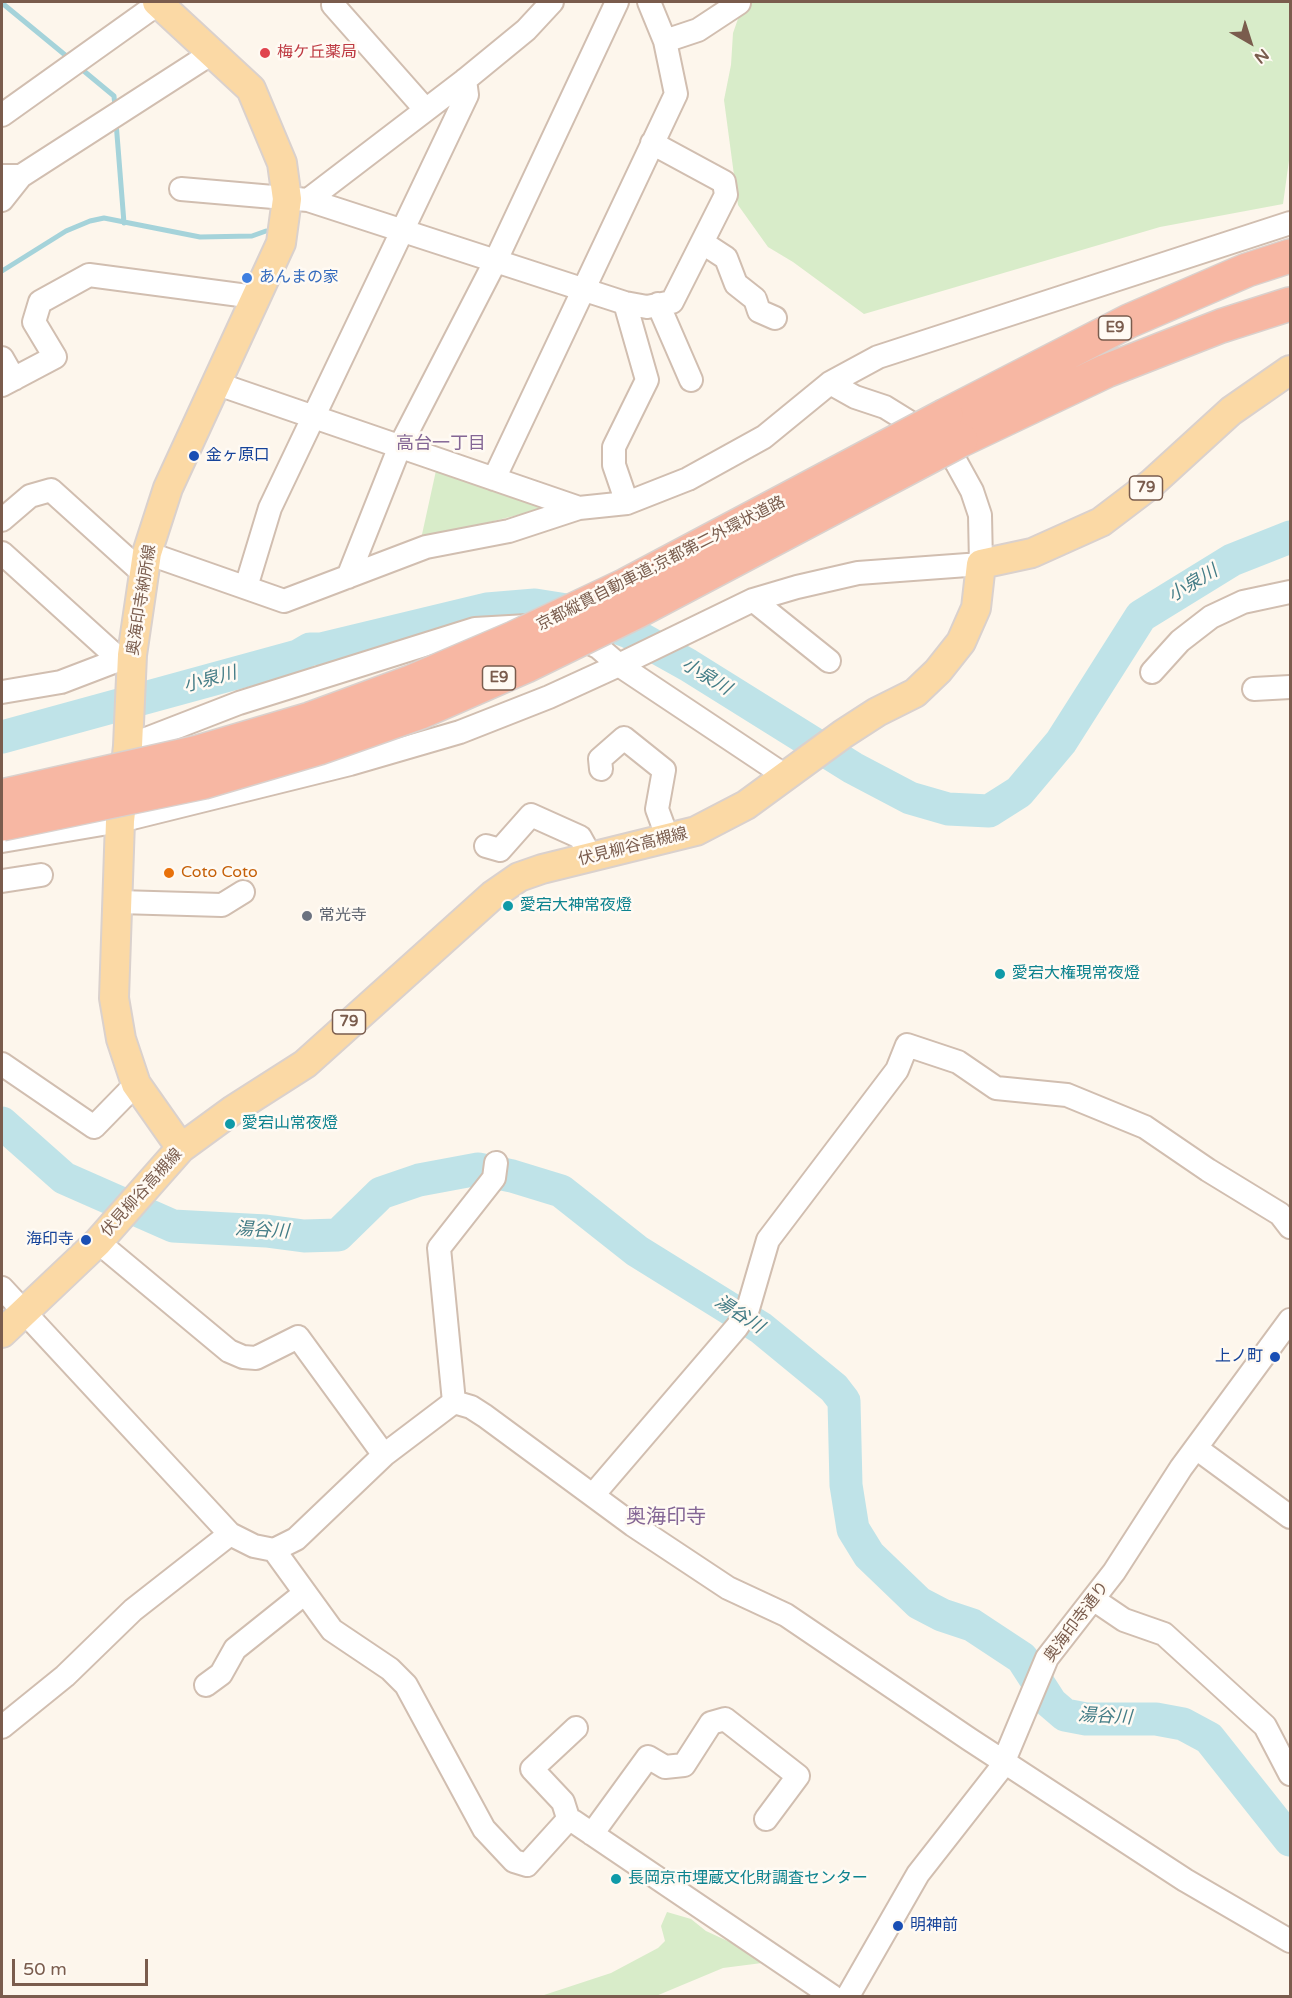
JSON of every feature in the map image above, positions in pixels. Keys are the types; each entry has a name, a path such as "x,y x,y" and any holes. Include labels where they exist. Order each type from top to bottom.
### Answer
{"highway":[{"name":"京都縦貫自動車道;京都第二外環状道路","path":"2,824 204,782 319,748 421,712 526,666 638,611 954,428 1129,321 1247,270 1290,256"},
{"name":"京都縦貫自動車道;京都第二外環状道路","path":"2,795 96,777 198,752 310,719 411,682 514,638 954,428 1221,326 1290,304"}],"main road":[{"name":"奥海印寺納所線","path":"158,2 251,89 298,199 281,243 214,383 168,488 145,563 127,661 129,740 120,821 114,998 121,1039 136,1084 181,1148"},
{"name":"79","path":"981,564 1032,553 1101,522 1151,484 1231,411 1290,374"},
{"name":"伏見柳谷高槻線","path":"2,1334 98,1242 181,1148 233,1110 305,1064 484,903 519,877 696,831 746,805 843,734 877,712 915,693 939,671 961,642 976,608 981,564"}],"street":[{"path":"2,115 158,2"},
{"path":"334,2 333,5 425,109"},
{"path":"348,577 400,446 496,260 617,2"},
{"path":"494,479 676,94 665,41 649,2"},
{"path":"298,199 465,80 526,30 550,3"},
{"path":"665,41 698,30 739,3"},
{"path":"2,200 11,176 212,53"},
{"path":"246,587 270,508 466,95 465,80"},
{"path":"181,189 298,199 403,229 625,303 647,307 672,302 726,195 724,182 652,143"},
{"path":"2,520 30,496 51,490 145,563 246,587 284,601 426,547 509,531 579,508 627,503 688,479 764,437 830,383 878,357 1290,223"},
{"path":"703,243 726,258 736,284 754,299 759,311 775,318"},
{"path":"2,358 8,382 55,357 34,322 40,302 89,275 255,297"},
{"path":"625,303 647,380 614,447 614,465 627,503"},
{"path":"658,304 691,380"},
{"path":"214,383 579,508"},
{"path":"2,841 120,821 350,764 460,732 549,697 623,664 753,600 858,573 981,564 980,515 972,491 956,462 927,433 885,407 855,397 830,383"},
{"path":"2,554 127,661"},
{"path":"1152,672 1180,640 1211,617 1243,602 1290,592"},
{"path":"753,600 829,661"},
{"path":"129,740 475,629 523,625 564,631 598,647 789,775"},
{"path":"2,692 61,682 127,661"},
{"path":"1254,689 1290,687"},
{"path":"601,769 600,759 624,738 664,770 657,809 668,839"},
{"path":"486,846 500,850 531,815 580,837 591,857"},
{"path":"2,881 40,875"},
{"path":"119,902 222,905 243,892"},
{"path":"593,1495 742,1320 768,1240 897,1070 907,1046 958,1062 996,1088 1067,1095 1145,1127 1208,1170 1280,1214 1290,1227"},
{"path":"2,1064 94,1127 136,1084"},
{"path":"454,1402 439,1248 495,1170"},
{"path":"98,1242 236,1354 256,1358 298,1337 384,1455"},
{"path":"2,1288 230,1534 254,1546 274,1550 296,1539 384,1455 454,1402"},
{"name":"奥海印寺通り","path":"849,1996 918,1874 996,1777 1047,1658 1093,1599 1196,1448 1290,1320"},
{"path":"454,1402 471,1407 485,1416 593,1495 729,1588 786,1615 1185,1880 1290,1941"},
{"path":"1196,1448 1290,1517"},
{"path":"2,1727 65,1676 133,1610 230,1534"},
{"path":"274,1550 332,1630 390,1669 406,1685 484,1829 514,1861 527,1865 568,1821"},
{"path":"206,1685 221,1674 235,1649 305,1593"},
{"path":"1093,1599 1124,1620 1164,1634 1264,1726 1290,1774"},
{"path":"592,1834 648,1757 665,1767 684,1765 711,1723 725,1719 798,1776 766,1819"},
{"path":"575,1726 532,1769 563,1802 568,1821 592,1834 832,1996"}],"green space":[{"path":"744,2 1290,2 1290,153 1283,204 1160,227 864,314 793,262 768,247 738,205 724,100 731,65 733,33"},
{"path":"437,466 550,507 421,539"},
{"path":"667,1912 691,1919 706,1931 732,1943 762,1963 723,1968 656,1996 541,1996 611,1973 658,1948 665,1941 661,1926"}],"waterway":[{"path":"2,3 70,59"},
{"path":"79,67 114,96 115,107"},
{"path":"116,122 124,223"},
{"path":"2,271 66,231 104,218 200,237 252,236 266,231"},
{"name":"小泉川","path":"2,737 298,656 310,649 321,649 487,609 535,605 573,611 629,632 688,665 853,768 910,798 948,809 989,811 1019,792 1061,742 1141,616 1232,560 1290,537"},
{"name":"湯谷川","path":"2,1123 64,1178 173,1226 266,1231 304,1236 338,1235 381,1193 419,1180 478,1169 512,1176 561,1191 637,1251 761,1328 834,1388 844,1401 846,1485 853,1529 869,1555 919,1603 942,1615 972,1625 1022,1658 1051,1703 1065,1715 1086,1719 1156,1719 1183,1724 1209,1738 1290,1840"}],"place":[{"name":"梅ケ丘薬局","path":"265,53"},
{"name":"あんまの家","path":"247,278"},
{"name":"金ヶ原口","path":"194,456"},
{"name":"Coto Coto","path":"169,873"},
{"name":"愛宕大神常夜燈","path":"508,906"},
{"name":"常光寺","path":"307,916"},
{"name":"愛宕大権現常夜燈","path":"1000,974"},
{"name":"愛宕山常夜燈","path":"230,1124"},
{"name":"海印寺","path":"86,1240"},
{"name":"上ノ町","path":"1275,1357"},
{"name":"長岡京市埋蔵文化財調査センター","path":"616,1879"},
{"name":"明神前","path":"898,1926"}],"district":[{"name":"高台一丁目","path":"441,444"},
{"name":"奥海印寺","path":"666,1518"}]}
